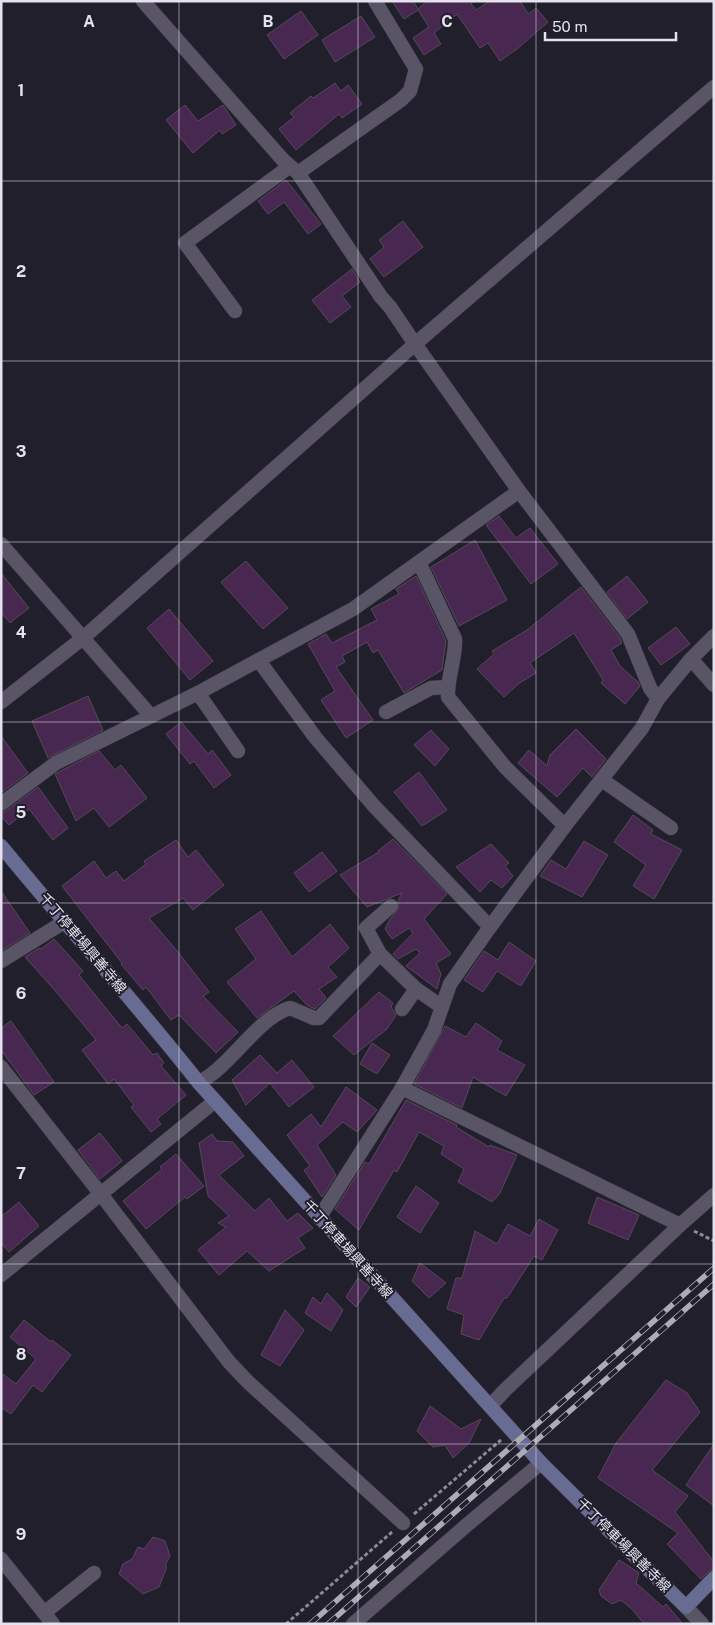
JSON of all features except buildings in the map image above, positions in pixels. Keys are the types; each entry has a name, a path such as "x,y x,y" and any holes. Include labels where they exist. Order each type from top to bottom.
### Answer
{"main road":[{"name":"千丁停車場興善寺線","path":"1,846 150,1021 199,1083 319,1218 541,1463 686,1607"},
{"path":"686,1607 714,1578"}],"street":[{"path":"143,1 293,170 519,491 628,634 650,688 658,699"},
{"path":"234,311 185,243 401,100 410,91 416,69 375,1"},
{"path":"1,702 83,638 415,344 714,87"},
{"path":"1,804 56,763 198,693 354,609 519,491"},
{"path":"1,544 151,716"},
{"path":"419,562 455,639 456,649 448,687 448,696 505,768 566,826"},
{"path":"319,1218 402,1088 434,1030 450,984 490,927 642,728 658,699 691,659 714,636"},
{"path":"691,659 714,685"},
{"path":"259,661 315,737 374,806 490,927"},
{"path":"386,712 431,688 448,687"},
{"path":"198,693 238,751"},
{"path":"602,780 671,828"},
{"path":"391,906 366,928 380,954 416,989 442,1007"},
{"path":"1,961 64,922"},
{"path":"199,1083 213,1074 261,1027 283,1010 290,1008 314,1018 319,1018 380,954"},
{"path":"402,1009 416,989"},
{"path":"1,1067 229,1362 248,1382 403,1523"},
{"path":"402,1088 680,1225"},
{"path":"1,1275 215,1101"},
{"path":"490,1406 714,1195"},
{"path":"353,1624 541,1463"},
{"path":"1,1559 53,1624"},
{"path":"44,1612 94,1573"},
{"path":"686,1607 702,1624"}],"railway":[{"path":"310,1624 714,1268"},
{"path":"328,1624 714,1284"}]}
